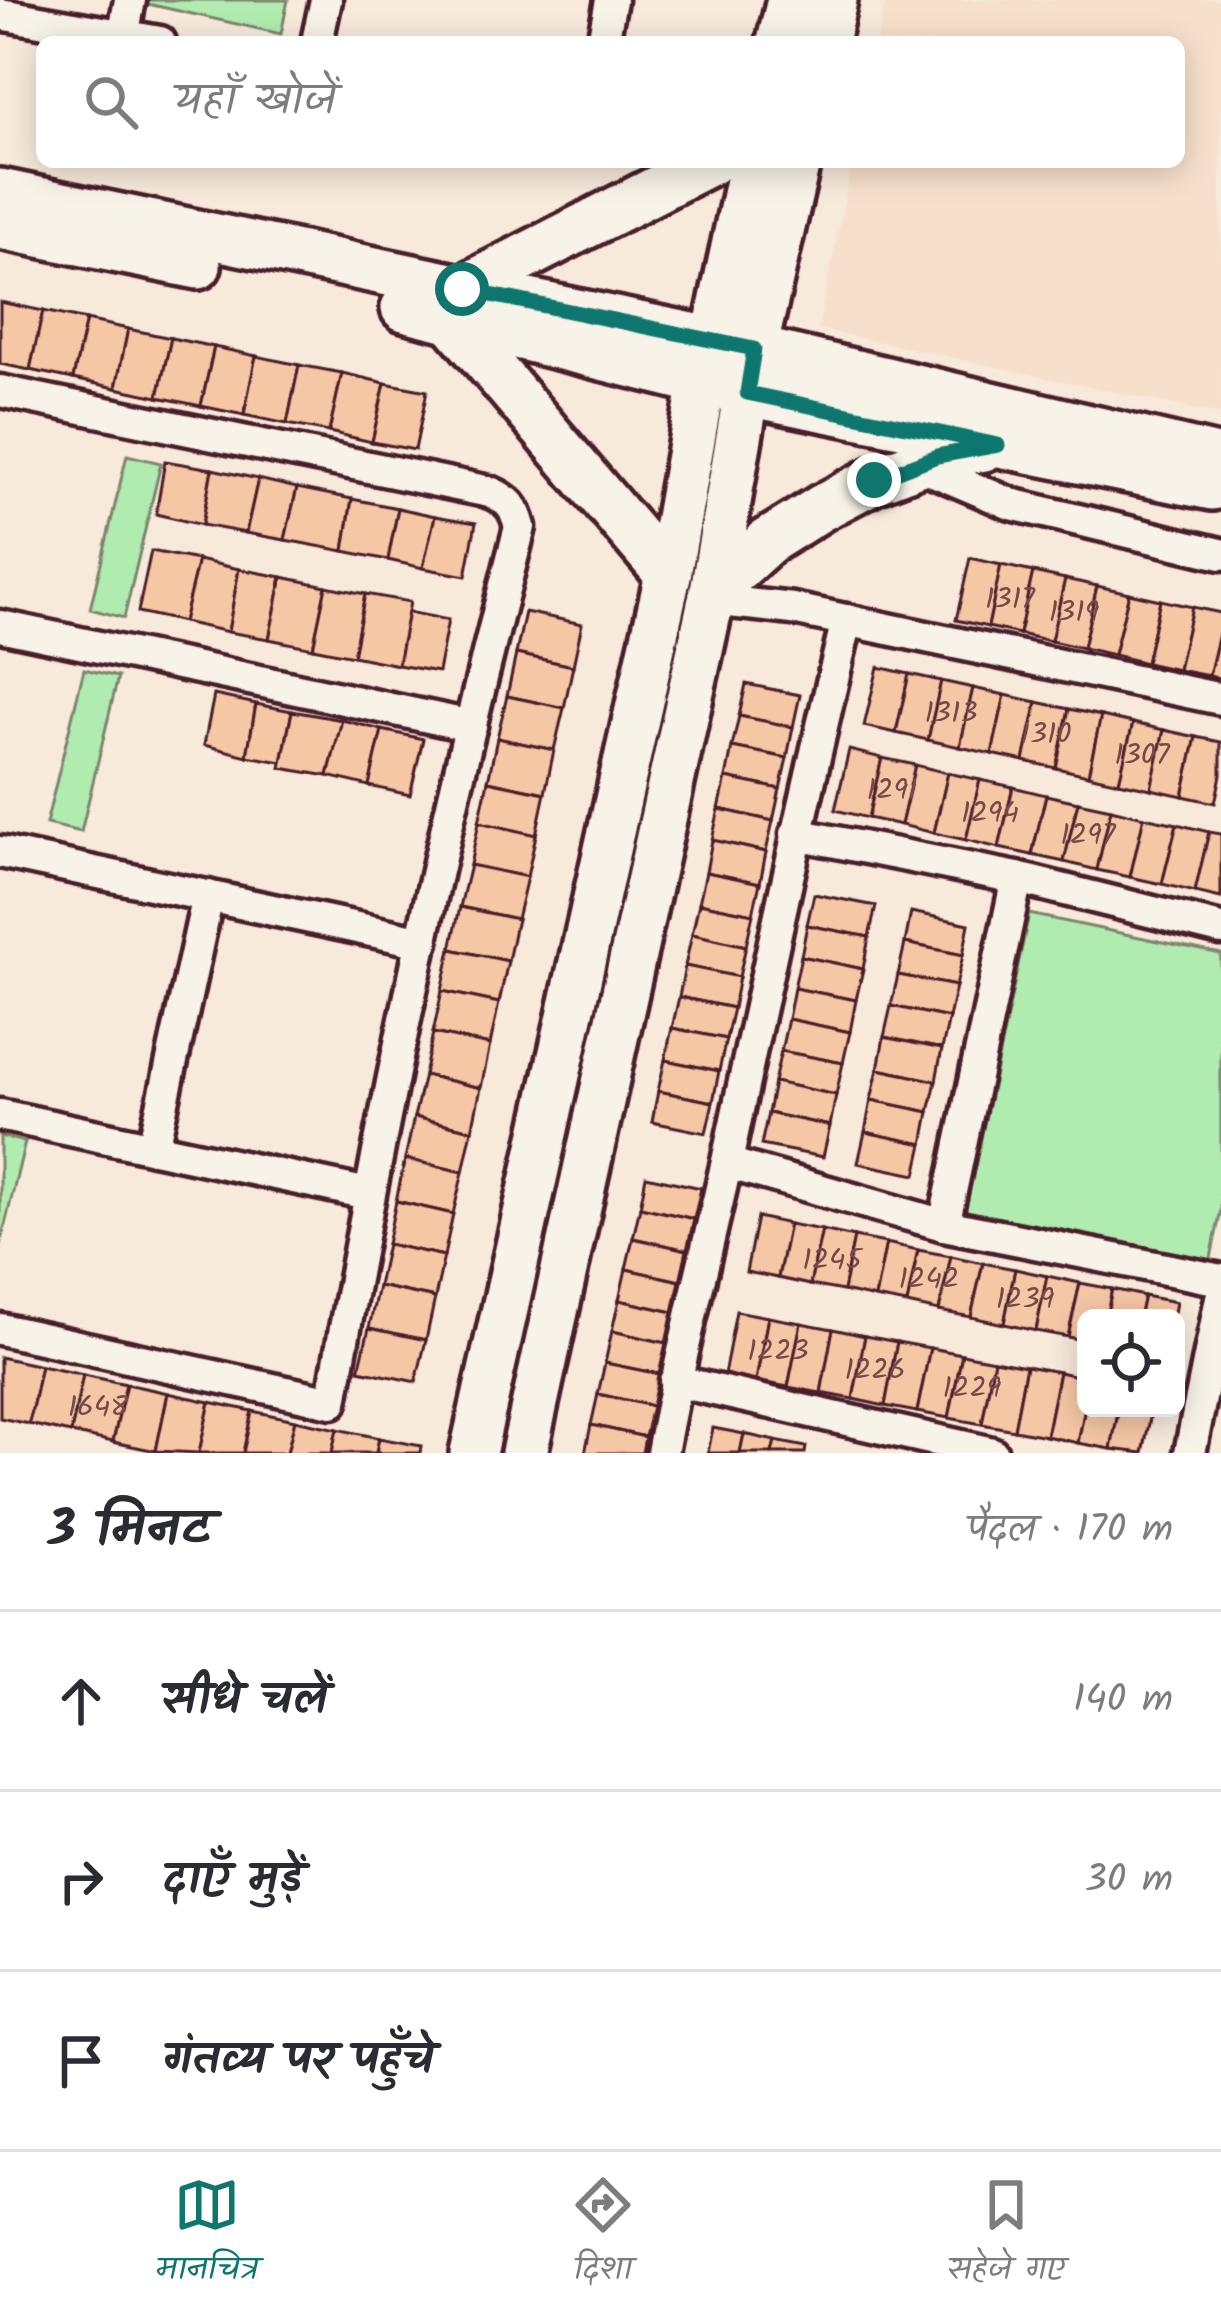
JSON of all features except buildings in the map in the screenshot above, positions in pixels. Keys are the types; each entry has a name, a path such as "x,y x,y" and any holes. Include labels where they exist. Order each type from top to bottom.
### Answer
{"main road":[{"path":"781,36 790,0"},
{"path":"826,36 834,0"},
{"path":"0,226 455,303 699,168"},
{"path":"524,1453 712,595 729,367 751,168"},
{"path":"473,1453 668,575 729,367 795,168"},
{"path":"0,192 729,367 1221,459"},
{"path":"455,303 668,575"},
{"path":"729,367 998,445 1221,489"},
{"path":"712,595 766,542 874,480 937,456 998,445"}],"street":[{"path":"0,14 123,36 130,0"},
{"path":"318,36 326,0"},
{"path":"604,36 611,0"},
{"path":"0,391 490,492 507,498 516,509 520,527 368,1194 332,1402 0,1330"},
{"path":"917,464 1011,504 1221,554"},
{"path":"712,595 1221,698"},
{"path":"662,1453 847,620"},
{"path":"0,626 471,726"},
{"path":"796,834 1017,878 1221,929"},
{"path":"1,858 424,942"},
{"path":"944,1225 1017,878"},
{"path":"153,1148 208,896"},
{"path":"0,1115 368,1194"},
{"path":"727,1163 944,1225 1221,1280"},
{"path":"1190,1453 1221,1298"},
{"path":"675,1381 992,1453"}],"shaded area":[{"path":"885,0 1221,0 1221,415 818,329 851,168 1185,168 1185,36 878,36"}],"green space":[{"path":"149,0 288,0 281,34 148,4"},
{"path":"127,455 161,463 124,618 90,609"},
{"path":"84,669 118,677 81,832 46,824"},
{"path":"1029,914 1221,954 1221,1210 1210,1263 965,1213"},
{"path":"0,1136 25,1142 0,1246"}],"route":[{"path":"462,289 754,349 747,393 998,445 937,456 874,480"}]}
